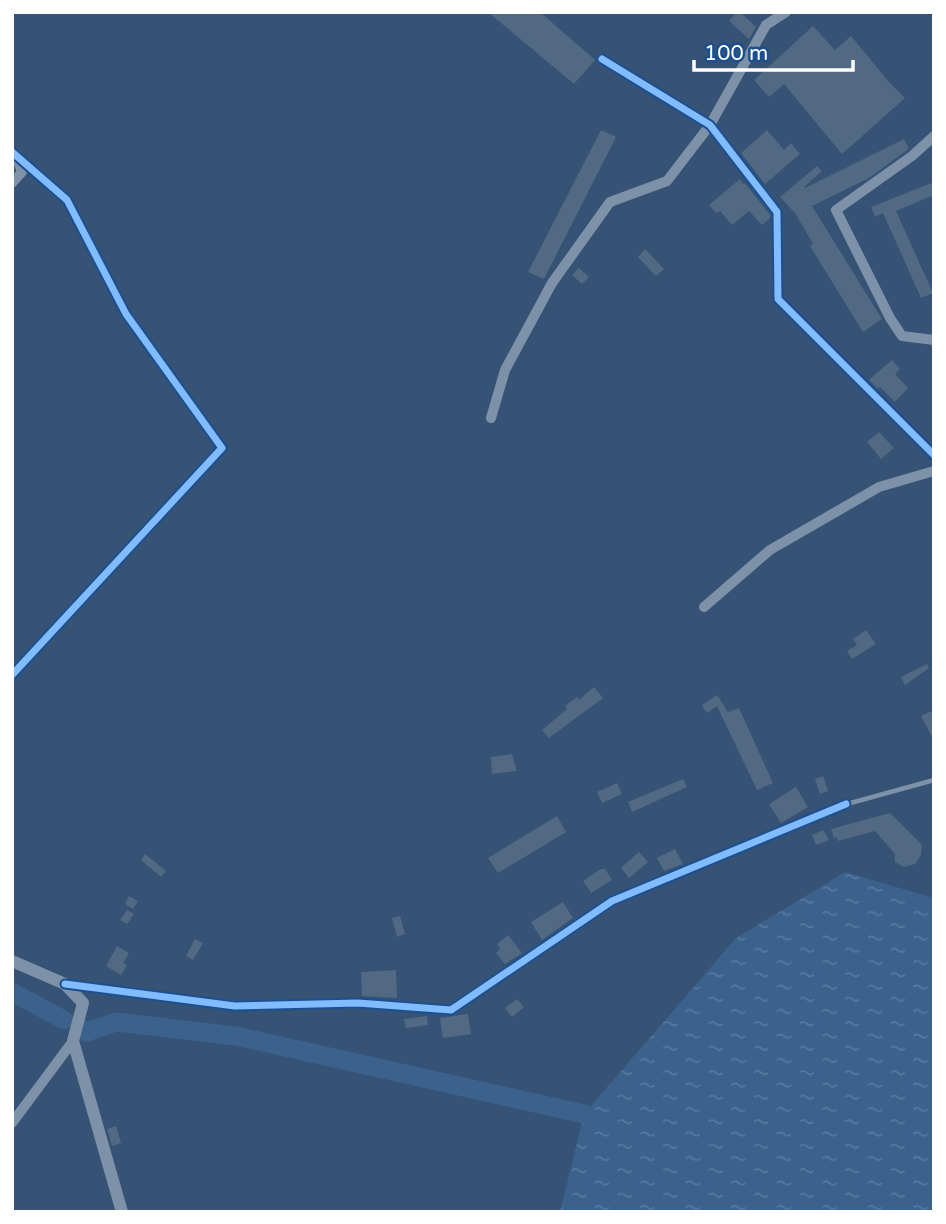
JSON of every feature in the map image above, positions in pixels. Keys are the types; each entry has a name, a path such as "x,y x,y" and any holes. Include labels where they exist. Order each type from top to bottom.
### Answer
{"street":[{"path":"491,418 505,370 552,283 610,202 667,181 710,124 766,25 786,12"},
{"path":"602,59 710,124 777,212 778,299 934,455"},
{"path":"934,136 912,156 836,210 890,318 902,336 934,340"},
{"path":"12,183 22,172 14,154"},
{"path":"12,675 222,448 126,314 67,200 14,154"},
{"path":"704,607 770,550 879,487 934,471"},
{"path":"12,961 65,984 235,1006 358,1003 451,1010 612,901 846,804"},
{"path":"12,1122 73,1041 83,1003 65,984"},
{"path":"73,1041 122,1212"}],"lane":[{"path":"846,804 934,780"}],"water":[{"path":"845,872 934,898 934,1212 560,1212 584,1114 735,939"}],"building":[{"path":"488,12 540,12 595,60 574,84"},
{"path":"737,12 756,27 749,39 729,21"},
{"path":"813,26 835,50 851,36 905,98 842,154 784,84 769,97 754,80"},
{"path":"601,130 616,137 544,279 528,272"},
{"path":"767,130 784,150 791,143 800,154 765,184 741,153"},
{"path":"904,139 909,149 869,178 812,206 882,319 863,332 810,246 813,244 795,213 780,197 817,166 822,171 805,188"},
{"path":"740,179 770,215 762,225 749,211 732,225 720,211 716,213 709,205"},
{"path":"934,182 934,195 896,211 933,293 921,298 883,213 875,217 871,207"},
{"path":"645,249 664,269 656,276 638,257"},
{"path":"579,268 589,277 582,284 572,275"},
{"path":"892,360 900,369 895,374 908,388 895,402 869,380"},
{"path":"879,432 894,448 881,459 867,442"},
{"path":"866,630 876,644 852,659 847,651 857,645 853,639"},
{"path":"927,664 929,668 905,685 901,677"},
{"path":"594,687 603,698 549,738 542,730 567,709 565,706 577,697 579,700"},
{"path":"717,695 728,712 739,708 773,783 757,790 717,706 707,713 702,705"},
{"path":"934,710 934,741 921,716"},
{"path":"512,754 517,771 492,774 491,757"},
{"path":"823,776 828,791 820,794 815,779"},
{"path":"683,779 687,787 632,812 628,802"},
{"path":"617,783 622,794 602,803 597,792"},
{"path":"796,787 808,807 781,823 769,804"},
{"path":"890,813 922,845 921,855 915,864 904,867 895,862 895,854 875,831 838,841 837,837 834,838 831,829"},
{"path":"557,816 566,832 498,873 488,858"},
{"path":"823,830 829,840 816,845 812,835"},
{"path":"675,849 683,864 664,871 657,858"},
{"path":"639,852 648,862 629,878 621,868"},
{"path":"145,854 166,871 161,877 141,860"},
{"path":"605,869 612,880 591,893 583,881"},
{"path":"129,896 138,901 133,909 125,904"},
{"path":"563,902 573,918 542,940 531,922"},
{"path":"127,910 134,914 127,924 120,920"},
{"path":"400,916 405,934 397,937 392,918"},
{"path":"508,935 522,953 505,964 496,953 500,949 497,944"},
{"path":"195,939 203,943 193,960 186,956"},
{"path":"117,946 129,953 123,963 127,965 121,975 106,966"},
{"path":"396,970 397,998 362,996 361,972"},
{"path":"517,999 524,1007 512,1017 505,1008"},
{"path":"468,1014 471,1034 443,1038 440,1018"},
{"path":"427,1016 428,1025 406,1028 404,1019"},
{"path":"116,1126 121,1143 112,1146 107,1129"}],"waterway":[{"path":"12,992 64,1020"},
{"path":"82,1029 87,1032 116,1022 236,1036 584,1114"}],"cycle path":[{"path":"602,59 710,125 777,212 778,299 934,455"},
{"path":"12,152 67,200 126,314 222,448 12,675"},
{"path":"65,984 235,1006 358,1003 451,1010 612,901 846,804"}]}
